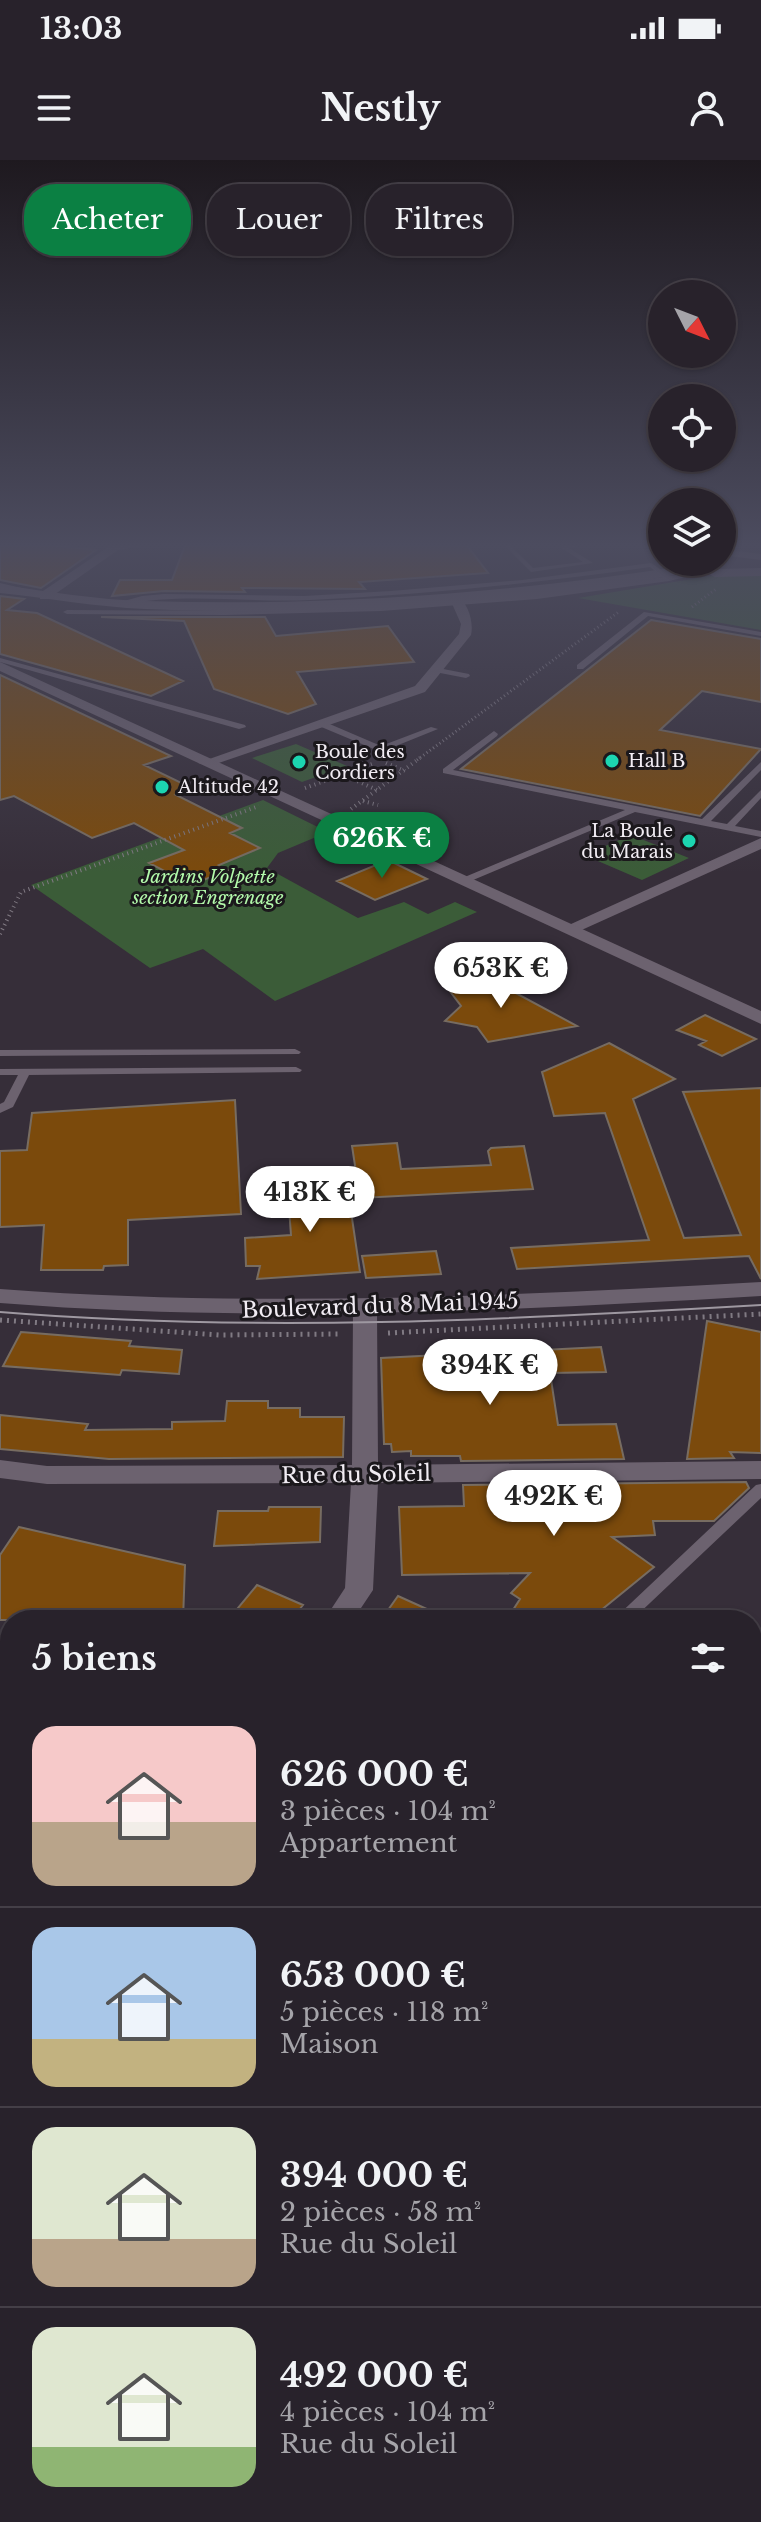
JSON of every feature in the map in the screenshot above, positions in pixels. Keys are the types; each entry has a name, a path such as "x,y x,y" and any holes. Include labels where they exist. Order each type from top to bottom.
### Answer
{"main road":[{"path":"205,763 404,697 420,689 451,653"},
{"path":"0,663 205,763 761,1018"},
{"path":"569,929 761,843"},
{"name":"Boulevard du 8 Mai 1945","path":"0,1296 187,1309 365,1309 761,1289"},
{"path":"345,1610 359,1590 365,1475 365,1309"},
{"name":"Rue du Soleil","path":"0,1469 47,1475 761,1470"}],"lane":[{"path":"580,667 597,653"},
{"path":"0,663 242,727"},
{"path":"438,670 466,676"},
{"path":"322,724 381,749 434,729"},
{"path":"494,734 446,771 761,834"},
{"path":"703,824 761,765"},
{"path":"730,826 761,793"},
{"path":"463,881 632,809"},
{"path":"0,1053 295,1052"},
{"path":"0,1072 296,1070"},
{"path":"0,1109 9,1104 25,1072"},
{"path":"632,1610 761,1489"}],"path":[{"path":"334,821 563,653"},
{"path":"381,761 405,771"},
{"path":"343,775 377,790"},
{"path":"362,801 378,805"},
{"path":"0,934 21,892 235,814"}],"green space":[{"name":"Boule des Cordiers","path":"296,744 347,766 302,782 252,758"},
{"name":"Jardins Volpette section Engrenage","path":"263,800 328,832 278,853 267,868 358,918 404,902 428,914 455,902 477,912 275,1001 203,949 150,968 31,885"},
{"path":"631,835 689,858 642,880 584,855"}],"building":[{"path":"123,653 183,681 151,696 0,654"},
{"path":"198,653 408,653 414,662 297,672 316,704 288,714 214,689"},
{"name":"Hall B","path":"609,653 761,653 761,702 702,691 660,730 761,749 700,816 461,769"},
{"path":"0,675 171,756 144,765 194,789 176,795 242,828 230,833 260,848 219,865 229,870 191,885 149,863 184,850 134,823 92,838 14,796 0,800"},
{"path":"388,860 427,879 375,900 337,881"},
{"path":"517,974 510,990 577,1026 488,1042 477,1027 445,1021 461,1006 446,986"},
{"path":"705,1015 756,1039 722,1056 699,1045 706,1041 677,1030"},
{"path":"609,1043 675,1079 633,1099 684,1238 741,1235 683,1092 761,1088 761,1279 749,1256 517,1269 511,1248 649,1240 605,1113 554,1116 542,1072"},
{"path":"235,1100 241,1214 128,1220 128,1265 104,1266 103,1270 41,1270 44,1225 0,1227 0,1151 27,1150 32,1113"},
{"path":"397,1143 401,1169 491,1165 488,1151 491,1148 524,1146 533,1189 360,1198 352,1146"},
{"path":"346,1178 360,1272 257,1279 260,1266 246,1266 245,1238 291,1235 287,1181"},
{"path":"436,1251 441,1274 366,1278 362,1256"},
{"path":"707,1321 761,1332 761,1453 730,1452 734,1458 687,1459"},
{"path":"21,1332 131,1341 129,1346 182,1350 179,1374 122,1370 120,1375 3,1366"},
{"path":"601,1347 606,1372 550,1373 558,1425 616,1424 624,1459 461,1461 460,1456 411,1456 411,1451 392,1452 391,1444 384,1444 381,1358"},
{"path":"227,1401 268,1401 268,1408 300,1408 300,1417 344,1417 343,1457 109,1459 0,1449 0,1415 88,1424 85,1430 172,1429 172,1422 225,1421"},
{"path":"746,1482 749,1488 714,1521 653,1521 655,1535 612,1537 654,1567 601,1610 513,1610 520,1599 511,1593 530,1573 402,1575 399,1507 464,1506 463,1485"},
{"path":"269,1507 321,1507 320,1542 214,1546 218,1511 268,1511"},
{"path":"19,1527 185,1565 183,1610 0,1610 0,1555"},
{"path":"257,1585 303,1605 299,1610 236,1610"},
{"path":"398,1596 429,1610 388,1610"}],"tram line":[{"path":"0,1312 190,1322 285,1323 476,1319 761,1305"}],"place":[{"name":"Hall B","path":"612,761"},
{"name":"Boule des Cordiers","path":"299,762"},
{"name":"Altitude 42","path":"162,787"},
{"name":"La Boule du Marais","path":"689,841"}]}
